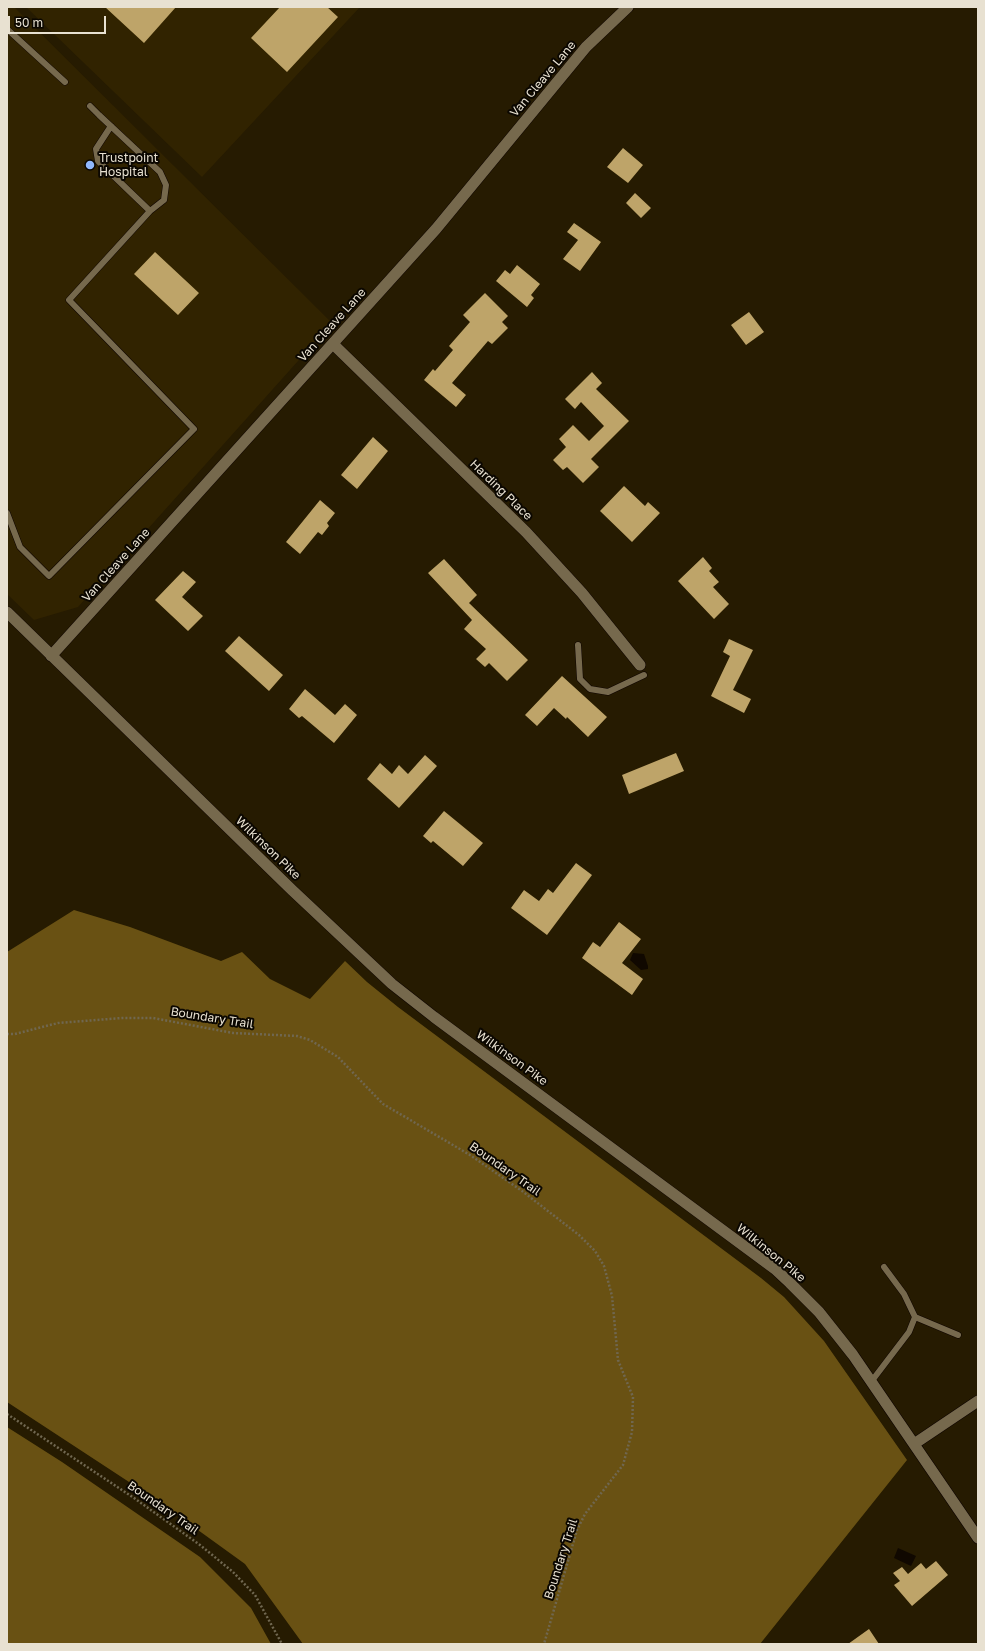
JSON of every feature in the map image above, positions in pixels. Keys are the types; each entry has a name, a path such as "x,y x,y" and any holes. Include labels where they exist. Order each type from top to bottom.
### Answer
{"street":[{"name":"Van Cleave Lane","path":"52,656 436,229 586,47 628,7"},
{"name":"Harding Place","path":"333,344 526,532 582,593 642,670"},
{"name":"Wilkinson Pike","path":"7,612 298,896 392,984 775,1269 790,1282 833,1329 978,1538"},
{"path":"914,1444 978,1401"}],"lane":[{"path":"7,29 65,82"},
{"path":"7,513 20,547 49,576 194,429 69,300 150,211 164,200 166,185 160,172 90,106"},
{"path":"111,126 96,149 98,160 150,211"},
{"path":"578,645 580,678 590,689 608,692 642,670"},
{"path":"884,1267 904,1294 915,1317 958,1335"},
{"path":"871,1382 909,1332 915,1317"}],"path":[{"name":"Boundary Trail","path":"7,1034 15,1034 58,1023 122,1018 153,1018 233,1033 297,1036 310,1040 338,1057 383,1104 470,1155 522,1191 579,1235 595,1251 604,1266 612,1296 618,1360 633,1397 632,1432 623,1465 585,1514 577,1530 544,1644"},
{"name":"Boundary Trail","path":"7,1414 134,1498 200,1545 233,1572 255,1595 282,1644"}],"shaded area":[{"name":"Trustpoint Hospital","path":"7,7 14,7 332,323 78,607 34,620 7,594"},
{"path":"26,7 360,7 202,177"},
{"path":"74,910 130,927 221,961 242,952 270,979 310,999 345,961 367,982 398,1007 761,1278 784,1297 824,1341 907,1460 760,1644 303,1644 245,1564 155,1499 7,1402 7,952"},
{"path":"633,953 644,954 648,969 641,970 630,960"},
{"path":"7,1427 62,1462 200,1557 251,1608 271,1644 7,1644"},
{"path":"898,1548 916,1556 911,1566 894,1558"}],"building":[{"path":"105,7 176,7 144,43"},
{"path":"280,7 327,7 338,17 287,72 251,38"},
{"path":"623,148 643,165 628,183 607,167"},
{"path":"635,193 651,208 641,218 626,203"},
{"path":"574,223 601,242 580,271 563,259 578,240 567,232"},
{"path":"155,252 199,293 178,315 134,274"},
{"path":"517,265 540,284 531,295 534,298 527,307 496,281 505,270 510,274"},
{"path":"485,293 508,316 502,322 508,328 492,344 488,341 452,383 466,395 456,407 424,380 433,369 435,371 453,350 449,346 470,322 463,315"},
{"path":"749,312 764,332 746,345 731,325"},
{"path":"592,372 602,383 596,389 629,421 591,459 599,467 583,483 567,467 563,470 553,460 566,447 559,439 573,425 589,441 604,426 581,402 575,409 565,399"},
{"path":"373,437 388,451 357,489 341,475"},
{"path":"624,486 645,506 648,502 660,513 632,542 600,511"},
{"path":"320,500 335,513 327,523 329,526 322,535 318,532 300,554 286,542"},
{"path":"703,557 712,568 709,571 719,582 713,587 729,604 714,619 678,581"},
{"path":"444,559 477,595 469,603 528,660 507,681 489,663 485,667 476,659 486,649 464,629 472,620 428,573"},
{"path":"183,571 196,582 182,597 203,616 188,631 155,600"},
{"path":"239,636 283,675 269,691 225,651"},
{"path":"729,639 753,650 733,690 751,699 744,713 711,696 730,656 723,652"},
{"path":"562,676 607,717 588,737 567,717 566,719 554,708 537,726 525,715"},
{"path":"305,689 335,715 345,704 357,715 334,743 302,716 299,718 289,709"},
{"path":"676,753 684,771 629,794 622,775"},
{"path":"425,755 437,766 399,808 367,779 380,763 392,774 399,765 408,774"},
{"path":"444,811 483,843 463,866 433,841 431,843 423,836"},
{"path":"576,863 592,875 547,935 511,908 524,890 539,901 548,889 553,893"},
{"path":"619,922 641,939 622,963 643,979 632,995 582,958 593,942 600,947"},
{"path":"936,1561 948,1575 912,1606 894,1585 900,1581 893,1573 902,1567 908,1574 921,1563 926,1569"},
{"path":"869,1629 879,1644 848,1644"}],"place":[{"name":"Trustpoint Hospital","path":"90,165"}]}
